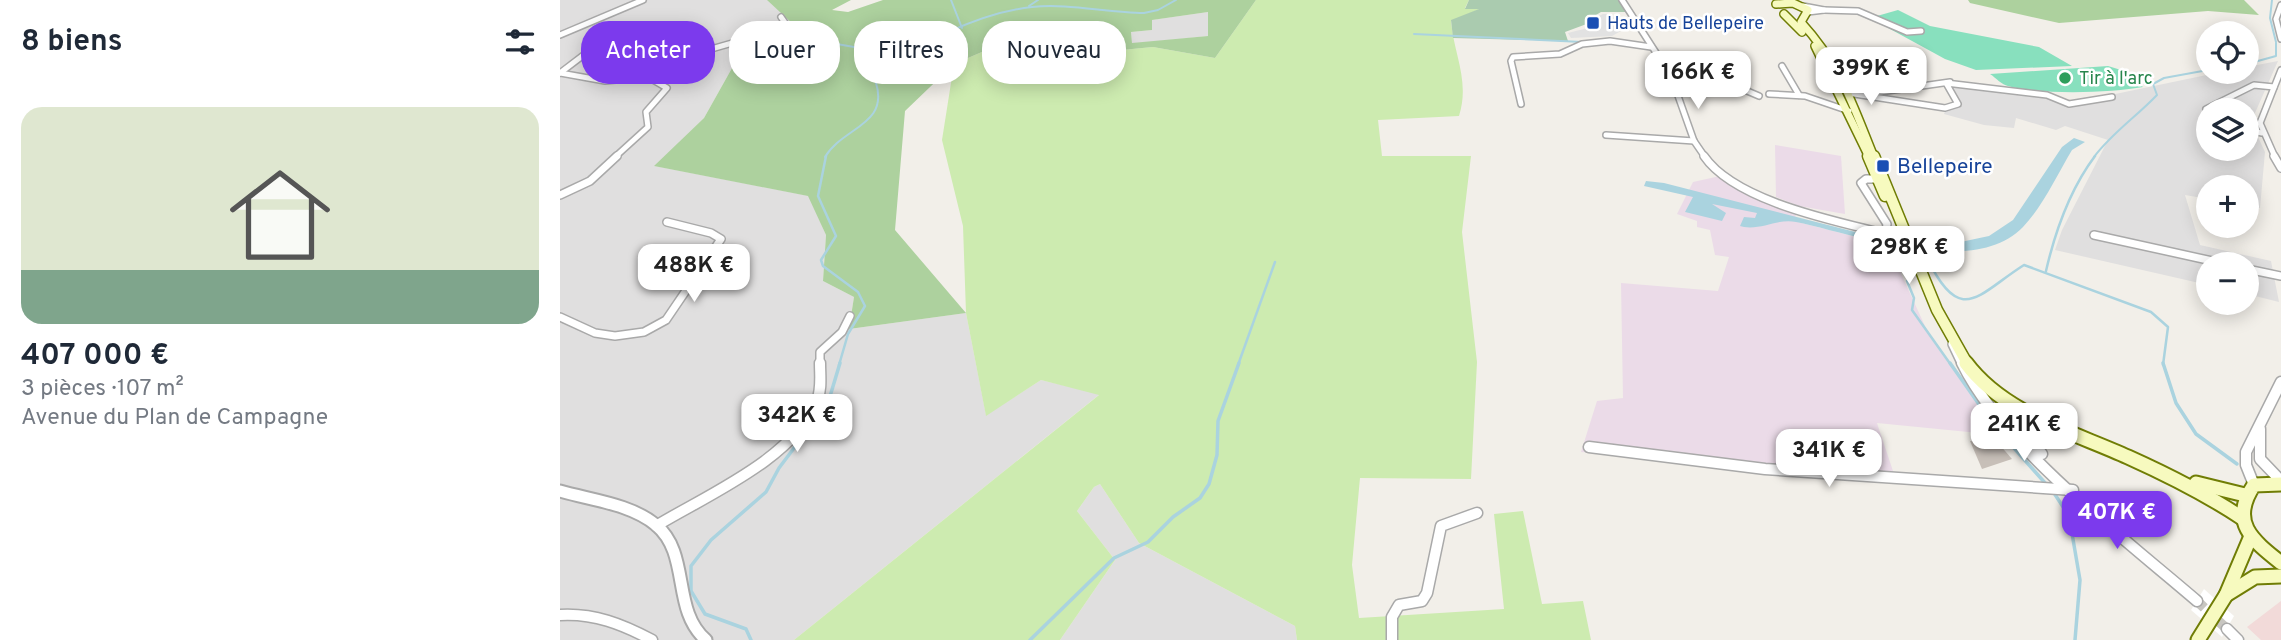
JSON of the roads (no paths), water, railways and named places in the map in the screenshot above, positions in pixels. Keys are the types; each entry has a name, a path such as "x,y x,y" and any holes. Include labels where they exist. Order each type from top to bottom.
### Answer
{"main road":[{"path":"1805,11 1779,2 1775,10 1784,14 1817,48 1849,111 1951,341 1982,382 2005,400 2166,473 2210,496 2242,518"},
{"path":"1784,14 1805,11"},
{"path":"1805,11 1801,22 1826,49 1848,93 1880,179"},
{"path":"2166,473 2250,490 2281,483"},
{"path":"2250,490 2241,505 2242,518 2251,536 2281,563"},
{"path":"2197,640 2226,595 2251,536"},
{"path":"2226,595 2255,577 2281,576"}],"street":[{"path":"560,35 643,0"},
{"path":"1622,0 1671,76 1704,159 1723,173 1791,209 1854,228 1879,232 1887,229 1861,185 1863,180 1880,179"},
{"path":"2281,5 2276,26 2281,39"},
{"path":"1805,11 1858,11 1907,32 1921,31"},
{"path":"715,50 788,27 782,17"},
{"path":"1521,104 1511,61 1513,57 1560,54 1582,44 1610,41 1651,47"},
{"path":"560,73 581,57"},
{"path":"1661,61 1728,68"},
{"path":"1782,66 1799,95"},
{"path":"2281,70 2260,123 2262,133 2281,168"},
{"path":"560,73 581,77"},
{"path":"1671,76 1726,82 1759,96"},
{"path":"1848,93 1946,83 2047,95 2069,104 2112,97"},
{"path":"1867,93 1945,108 1958,104 1946,83"},
{"path":"560,195 590,181 648,127 646,112 667,88 661,84"},
{"path":"2228,98 2254,85 2274,87"},
{"path":"1769,94 1799,95 1849,111"},
{"path":"1606,135 1695,141"},
{"path":"560,317 595,333 615,336 644,332 666,320 721,239 711,233 667,222"},
{"path":"2094,235 2196,257"},
{"path":"2259,271 2281,276"},
{"path":"656,526 763,461 795,436 806,424 816,403 822,379 820,352 842,332 850,316"},
{"path":"1951,341 1962,366 2008,427 2073,490 2197,601"},
{"path":"2250,490 2246,452 2260,429 2281,382"},
{"path":"2260,429 2256,454 2260,463 2281,483"},
{"path":"1589,447 1681,461 1765,469 2073,490"},
{"path":"560,491 641,516 667,536 676,560 691,625 703,640"},
{"path":"1392,640 1392,617 1399,605 1422,601 1430,590 1434,546 1441,526 1477,513"},
{"path":"560,615 586,613 622,625 652,640"},
{"path":"2227,629 2238,640"}],"water":[{"path":"2074,138 2085,142 2072,150 2043,200 2023,227 2001,242 1975,250 1945,251 1881,243 1790,221 1744,227 1740,226 1744,217 1755,218 1757,213 1712,204 1726,213 1722,221 1685,212 1693,197 1644,186 1646,181 1664,183 1871,236 1918,244 1956,243 1989,236 2013,220 2062,147"}],"waterway":[{"path":"951,0 959,21"},
{"path":"1029,6 1038,0"},
{"path":"968,23 1032,7 1060,6 1144,13 1158,10 1176,0"},
{"path":"2272,0 2270,18 2276,42"},
{"path":"1414,34 1582,42"},
{"path":"2259,61 2276,56 2276,43"},
{"path":"840,45 854,47"},
{"path":"2094,157 2108,140 2157,95 2153,84 2164,78 2196,72"},
{"path":"825,157 833,147 870,117 876,108 876,84"},
{"path":"826,156 818,196 836,236 821,260 823,266 858,292 865,306 848,334 839,365"},
{"path":"2046,271 2065,211 2078,182 2095,156"},
{"path":"1927,258 1939,280 1950,293 1961,299 1971,299 1982,294 2024,265 2151,312 2168,327 2163,364"},
{"path":"1238,365 1275,262"},
{"path":"1907,281 1914,298 1912,310 1951,365"},
{"path":"751,640 746,629 705,614 691,591 691,566 711,540 766,492 779,468 828,403 840,363"},
{"path":"1030,640 1114,558 1148,542 1173,517 1200,498 1209,484 1217,455 1218,421 1239,363"},
{"path":"1950,363 1990,420"},
{"path":"2163,364 2176,403 2196,434 2237,464"},
{"path":"2006,439 2046,484"},
{"path":"2054,493 2069,516 2080,580 2075,640"}],"tunnel":[{"path":"2197,601 2227,629"}],"place":[{"name":"Hauts de Bellepeire","path":"1593,23"},
{"name":"Tir à l'arc","path":"2065,78"},
{"name":"Bellepeire","path":"1883,166"}]}
